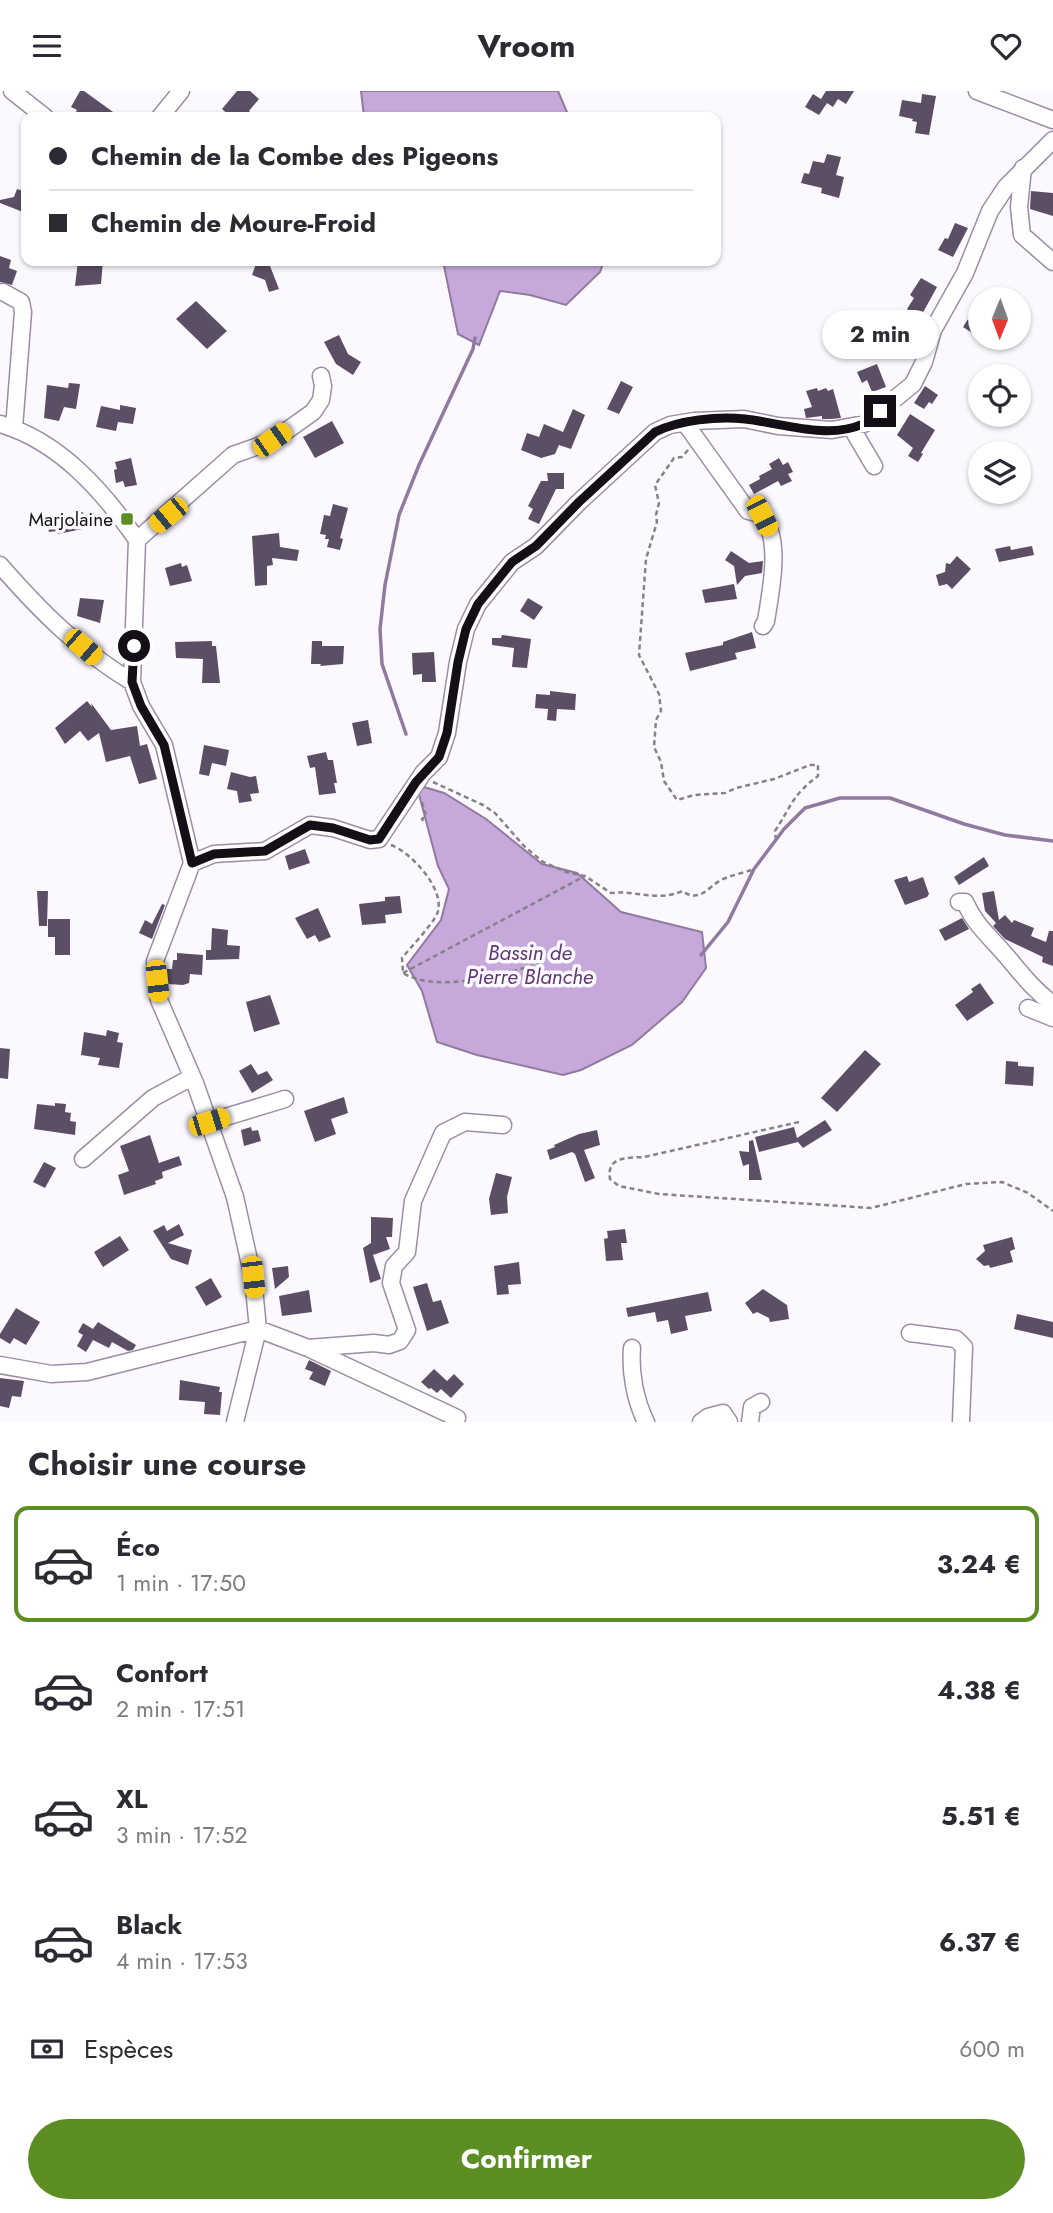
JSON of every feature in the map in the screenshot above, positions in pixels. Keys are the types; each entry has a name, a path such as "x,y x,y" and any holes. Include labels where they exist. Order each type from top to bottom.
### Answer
{"street":[{"path":"12,91 39,112"},
{"path":"164,112 181,91"},
{"path":"977,91 1053,120"},
{"path":"192,863 214,854 265,851 310,825 333,828 370,840 379,839 423,773 439,757 447,733 466,629 478,604 512,562 536,546 655,432 670,425 744,419 778,426 832,430 864,424 913,384 924,362 933,330 965,273 990,211 1006,187 1053,140"},
{"path":"1023,168 1019,207 1022,235 1053,262"},
{"path":"3,292 21,302 23,312 7,426 21,430 65,456 122,517 137,540 132,682 141,706 164,745 192,863 155,961 159,1000 209,1122 234,1197 253,1277 258,1329 235,1422"},
{"path":"137,540 233,455 272,440 313,412 321,400 321,376"},
{"path":"685,423 748,511 762,516 770,532 774,573 766,621 763,625"},
{"path":"850,427 874,466"},
{"path":"0,565 41,613 104,665 132,682"},
{"path":"959,902 965,902 980,929 1036,992 1053,1004"},
{"path":"1028,1009 1053,1018"},
{"path":"83,1159 153,1098 192,1077"},
{"path":"209,1122 285,1099"},
{"path":"308,1348 374,1343 389,1345 400,1341 407,1330 391,1283 394,1266 407,1252 413,1201 443,1133 465,1122 503,1125"},
{"path":"0,1365 51,1374 87,1372 258,1329 308,1348 457,1418"},
{"path":"910,1333 956,1339 964,1347 961,1422"},
{"path":"632,1348 631,1365 640,1411 646,1422"},
{"path":"750,1422 752,1407 761,1402"},
{"path":"701,1422 723,1413 729,1422"}],"path":[{"path":"695,437 682,457 674,457 655,485 659,503 657,521 646,559 639,655 659,694 661,711 656,720 654,747 661,762 664,781 677,800 694,795 724,793 736,787 774,779 810,765 818,765 818,776 789,803 788,811 775,831 776,840"},
{"path":"423,773 433,783 495,813 524,846 543,862 566,872 585,876 606,892 665,896 682,891 699,896 722,880 754,869"},
{"path":"423,821 426,816"},
{"path":"379,839 401,850 424,872 440,901 437,915 402,958 403,973"},
{"path":"403,973 585,876"},
{"path":"403,973 411,978 428,981 464,981 496,976 538,964"},
{"path":"799,1122 645,1157 621,1159 612,1163 609,1170 610,1179 619,1186 659,1194 871,1207 966,1184 1002,1182 1028,1193 1053,1211"}],"water":[{"path":"361,91 558,91 567,112 363,112"},
{"path":"444,266 602,266 600,272 566,305 530,295 500,291 479,345 458,334"},
{"name":"Bassin de Pierre Blanche","path":"424,787 444,793 486,819 542,864 577,873 621,912 702,932 706,968 682,1002 632,1045 581,1070 563,1075 477,1055 437,1042 422,991 407,965 441,920 449,889 438,866 418,791"}],"building":[{"path":"80,91 84,91 113,112 76,112 77,110 71,107"},
{"path":"237,91 250,91 259,99 250,112 225,112 222,109"},
{"path":"826,91 854,91 846,104 838,99 833,107 821,99"},
{"path":"813,94 827,103 819,115 805,107"},
{"path":"922,94 936,96 929,135 915,133 917,122 899,116 902,100 921,103"},
{"path":"827,154 841,157 836,175 844,177 839,198 821,193 822,188 801,183 804,173 809,174 813,161 824,163"},
{"path":"17,189 21,190 21,211 0,203 0,200 14,197"},
{"path":"1031,191 1053,193 1053,216 1030,209"},
{"path":"955,223 968,228 953,257 938,250 945,238 948,239"},
{"path":"0,256 11,260 9,268 17,271 12,285 0,282"},
{"path":"77,266 103,266 101,284 75,286"},
{"path":"255,266 270,266 279,289 269,292 265,280 252,275"},
{"path":"921,278 937,287 920,318 907,309 914,298 910,295"},
{"path":"196,301 227,331 207,349 176,319"},
{"path":"339,335 348,354 361,362 353,375 336,364 324,342"},
{"path":"877,364 886,387 872,392 867,380 862,383 857,372"},
{"path":"621,381 633,387 619,414 607,409"},
{"path":"69,383 80,384 76,409 64,407 59,421 44,418 47,385 68,388"},
{"path":"925,386 938,395 932,404 929,402 924,409 914,403"},
{"path":"817,388 818,391 833,389 841,418 806,418 804,409 812,407 806,391"},
{"path":"120,405 136,408 133,424 118,422 116,431 96,427 101,406 120,410"},
{"path":"573,409 585,415 571,449 559,445 555,454 541,458 521,450 527,433 539,437 544,424 563,432"},
{"path":"910,414 935,430 918,462 908,456 913,448 897,435"},
{"path":"332,421 344,443 315,458 303,437"},
{"path":"131,458 137,485 125,487 123,481 116,483 115,462"},
{"path":"779,458 783,465 788,462 793,472 788,474 792,481 781,486 778,481 754,494 749,485 772,469 769,464"},
{"path":"547,473 564,473 564,489 556,489 539,524 528,519 533,509 528,506 541,481 548,481"},
{"path":"333,504 348,508 340,538 343,539 340,550 327,547 329,539 320,534 324,515 330,516"},
{"path":"83,512 87,528 58,534 57,531 49,532 47,522"},
{"path":"279,533 280,547 299,550 297,561 272,558 273,565 267,566 267,585 255,586 252,536"},
{"path":"1010,546 1011,550 1032,546 1034,555 999,562 995,549"},
{"path":"731,551 749,563 763,561 762,573 745,576 737,585 734,566 725,560"},
{"path":"957,556 971,569 952,589 947,584 939,586 936,575 945,572 946,563 950,564"},
{"path":"181,563 182,567 187,565 192,581 170,586 165,568"},
{"path":"734,584 737,599 705,603 702,590"},
{"path":"80,598 104,600 100,623 77,616"},
{"path":"528,598 543,607 534,620 520,611"},
{"path":"752,632 756,648 735,653 737,659 690,671 685,653 723,645 723,642"},
{"path":"502,635 531,639 527,668 512,667 514,648 492,645 492,638 501,638"},
{"path":"212,641 212,646 216,646 220,683 202,683 203,659 176,658 175,642"},
{"path":"312,641 322,641 322,646 344,646 343,664 311,664"},
{"path":"434,652 436,682 422,682 422,674 413,675 412,653"},
{"path":"550,691 576,694 575,710 557,709 556,721 547,720 548,709 535,708 536,694 550,695"},
{"path":"87,701 111,730 137,726 140,746 147,744 157,779 139,784 130,756 106,762 99,733 88,741 80,731 65,744 55,728"},
{"path":"368,720 372,743 357,746 352,723"},
{"path":"204,745 229,750 226,766 212,763 209,776 199,774"},
{"path":"326,752 328,760 333,760 336,793 319,795 315,767 310,768 307,756"},
{"path":"231,772 256,776 259,793 250,794 252,801 239,803 237,791 227,789"},
{"path":"305,849 310,863 289,870 285,856"},
{"path":"984,857 989,866 959,885 954,877"},
{"path":"907,876 909,882 923,877 929,894 905,905 894,880"},
{"path":"37,891 48,891 47,926 39,926"},
{"path":"994,891 999,920 1005,915 1012,923 1014,920 1034,928 1031,936 1046,942 1049,931 1053,931 1053,966 1042,962 1043,957 1005,939 993,926 996,923 985,911 982,893"},
{"path":"400,896 402,913 385,915 386,923 362,925 359,904"},
{"path":"162,904 165,905 152,939 139,933 145,920 152,924"},
{"path":"318,908 331,937 319,942 315,935 307,939 295,918"},
{"path":"962,918 969,929 945,941 939,930"},
{"path":"48,919 70,919 70,955 55,955 55,937 48,937"},
{"path":"212,928 228,930 227,945 240,946 239,959 206,960 206,950 211,950"},
{"path":"177,953 203,955 202,975 190,974 189,983 183,985 168,984 166,969 172,969"},
{"path":"980,983 994,1003 967,1021 955,1005 973,992 971,989"},
{"path":"270,995 280,1024 254,1032 246,1002"},
{"path":"107,1030 119,1033 117,1042 123,1043 119,1068 98,1065 100,1058 81,1055 84,1032 106,1036"},
{"path":"0,1048 10,1049 8,1079 0,1078"},
{"path":"865,1050 881,1064 837,1112 821,1098"},
{"path":"1006,1061 1018,1062 1018,1066 1034,1067 1033,1086 1005,1084"},
{"path":"251,1064 258,1075 267,1071 273,1080 252,1093 239,1071"},
{"path":"344,1097 348,1113 331,1119 336,1134 315,1142 304,1111"},
{"path":"55,1103 66,1104 65,1112 71,1113 70,1121 76,1122 75,1135 34,1129 37,1104 55,1106"},
{"path":"825,1120 832,1130 803,1148 798,1142 759,1152 755,1137 794,1127 797,1138"},
{"path":"251,1127 252,1131 258,1130 261,1141 244,1146 241,1130"},
{"path":"597,1130 600,1145 584,1150 595,1178 585,1182 572,1152 550,1160 547,1150 555,1147 554,1145 579,1134"},
{"path":"150,1135 159,1163 179,1156 182,1165 162,1172 163,1178 155,1181 156,1184 124,1195 118,1175 129,1171 120,1146"},
{"path":"753,1140 762,1180 749,1180 749,1164 743,1166 739,1151 749,1152 749,1141"},
{"path":"44,1162 56,1168 45,1188 33,1182"},
{"path":"496,1173 512,1177 507,1197 508,1213 491,1215 489,1199"},
{"path":"371,1217 393,1218 392,1237 386,1237 390,1249 373,1255 381,1279 370,1283 363,1248 371,1243"},
{"path":"179,1224 184,1235 168,1243 192,1250 188,1265 171,1259 153,1231 164,1225 167,1231"},
{"path":"625,1229 627,1243 621,1243 623,1260 606,1261 604,1239 608,1238 607,1231"},
{"path":"120,1236 129,1250 103,1267 94,1252"},
{"path":"1012,1237 1015,1249 1010,1251 1013,1262 990,1268 976,1259 985,1251 983,1245"},
{"path":"519,1262 521,1284 508,1285 509,1294 497,1295 494,1266"},
{"path":"288,1266 289,1277 275,1289 272,1268"},
{"path":"211,1278 222,1297 206,1306 195,1287"},
{"path":"427,1283 433,1302 441,1300 449,1323 427,1331 413,1287"},
{"path":"763,1289 787,1305 789,1319 770,1322 769,1318 757,1312 753,1314 745,1303"},
{"path":"309,1290 312,1312 282,1316 279,1296"},
{"path":"708,1292 712,1311 685,1316 688,1330 671,1334 668,1320 657,1322 655,1312 628,1317 626,1308"},
{"path":"16,1308 40,1322 26,1345 14,1338 10,1344 0,1338"},
{"path":"1017,1314 1053,1322 1053,1338 1014,1329"},
{"path":"98,1322 136,1345 133,1350 128,1351 112,1342 109,1348 93,1340 86,1352 77,1346 83,1335 78,1332 83,1323 93,1329"},
{"path":"309,1360 331,1371 325,1386 309,1379 313,1372 305,1369"},
{"path":"434,1369 447,1381 454,1374 464,1384 451,1398 441,1389 437,1393 421,1382"},
{"path":"0,1378 24,1381 21,1397 12,1396 9,1408 0,1406"},
{"path":"180,1380 220,1387 220,1415 204,1414 205,1402 179,1400"}],"waterway":[{"path":"406,734 382,664 380,629 385,585 399,515 473,349 475,338"},
{"path":"701,955 728,922 754,869 784,829 805,808 840,798 890,798 1005,835 1053,841"}],"place":[{"name":"Marjolaine","path":"127,519"}],"route":[{"path":"134,646 132,682 141,706 164,745 192,863 214,854 265,851 310,825 333,828 370,840 379,839 416,782 439,757 447,733 466,629 478,604 512,562 536,546 655,432 670,425 694,421 744,419 778,426 832,430 864,424 880,411"}]}
